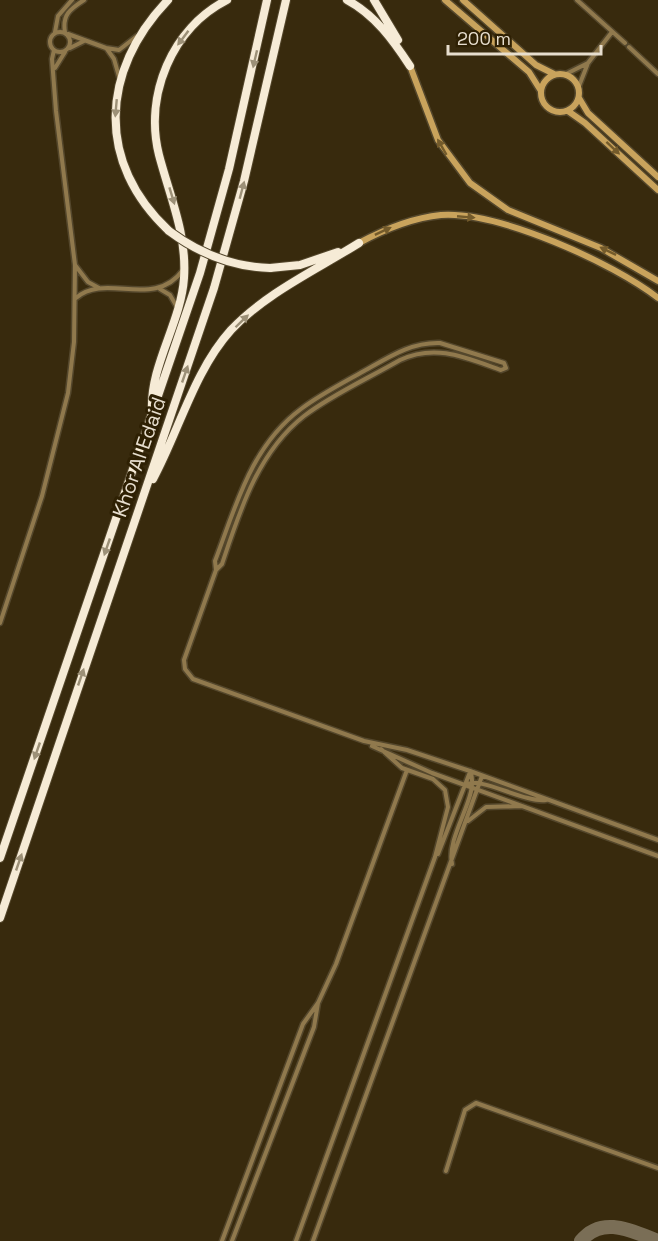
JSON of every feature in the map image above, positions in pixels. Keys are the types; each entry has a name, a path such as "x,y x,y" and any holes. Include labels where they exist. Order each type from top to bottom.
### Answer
{"highway":[{"path":"168,0 142,32 130,53 120,83 115,113 115,131 124,168 142,201 169,231 192,247 229,263 270,268 315,261 359,243"},
{"path":"152,416 153,392 178,310 185,267 182,230 156,139 158,93 166,65 181,40 200,19 227,0"},
{"name":"Khor Al Edaid","path":"0,858 200,273 224,189 267,0"},
{"name":"Khor Al Edaid","path":"0,918 214,288 244,181 286,0"},
{"path":"347,0 363,10 386,32 410,66"},
{"path":"374,0 402,46 410,66"},
{"path":"142,499 202,376 230,331 270,297 359,243"}],"main road":[{"path":"445,0 529,72 550,110 568,111 582,120 658,190"},
{"path":"463,0 536,65 555,74 566,75 579,86 579,98 588,113 658,177"},
{"path":"410,66 430,126 458,171 493,201 601,248 658,281"},
{"path":"541,91 545,81 555,74"},
{"path":"568,111 579,98"},
{"path":"359,243 408,221 442,215 461,216 506,225 597,261 658,298"}],"street":[{"path":"0,622 37,513 68,393 74,342 75,265 56,111 54,50 50,40 55,33 58,16 72,0"},
{"path":"67,50 71,40 67,33 65,16 84,0"},
{"path":"577,0 625,44"},
{"path":"55,33 67,33 106,48 123,48 142,32"},
{"path":"579,86 588,63 612,32"},
{"path":"54,72 57,61 67,50 85,40"},
{"path":"629,47 658,74"},
{"path":"106,48 114,59 120,83"},
{"path":"54,50 67,50"},
{"path":"566,75 588,63"},
{"path":"75,265 88,282 103,290"},
{"path":"76,298 87,291 160,288 171,284 185,267"},
{"path":"160,288 173,298 178,310"},
{"path":"216,570 215,561 250,470 277,432 302,408 401,351 419,344 432,342 455,345 506,364 506,368 501,370 452,353 417,353 400,360 304,416 277,443 262,465 222,564 216,570 184,660 190,676 364,741 432,774 658,856"},
{"path":"364,741 402,749 470,771 658,840"},
{"path":"296,1241 435,857 447,812 447,795 442,786 433,779 407,770 381,749"},
{"path":"222,1241 303,1024 318,1003 336,964 407,770"},
{"path":"452,864 451,845 472,787 470,771"},
{"path":"435,857 444,843 470,771"},
{"path":"313,1241 452,864 482,776"},
{"path":"465,785 473,781 529,800 547,800"},
{"path":"466,824 477,812 486,807 522,806"},
{"path":"232,1241 314,1027 318,1003"},
{"path":"446,1171 465,1110 476,1103 658,1168"}],"taxiway":[{"path":"581,1241 589,1233 608,1227 628,1230 658,1241"}]}
